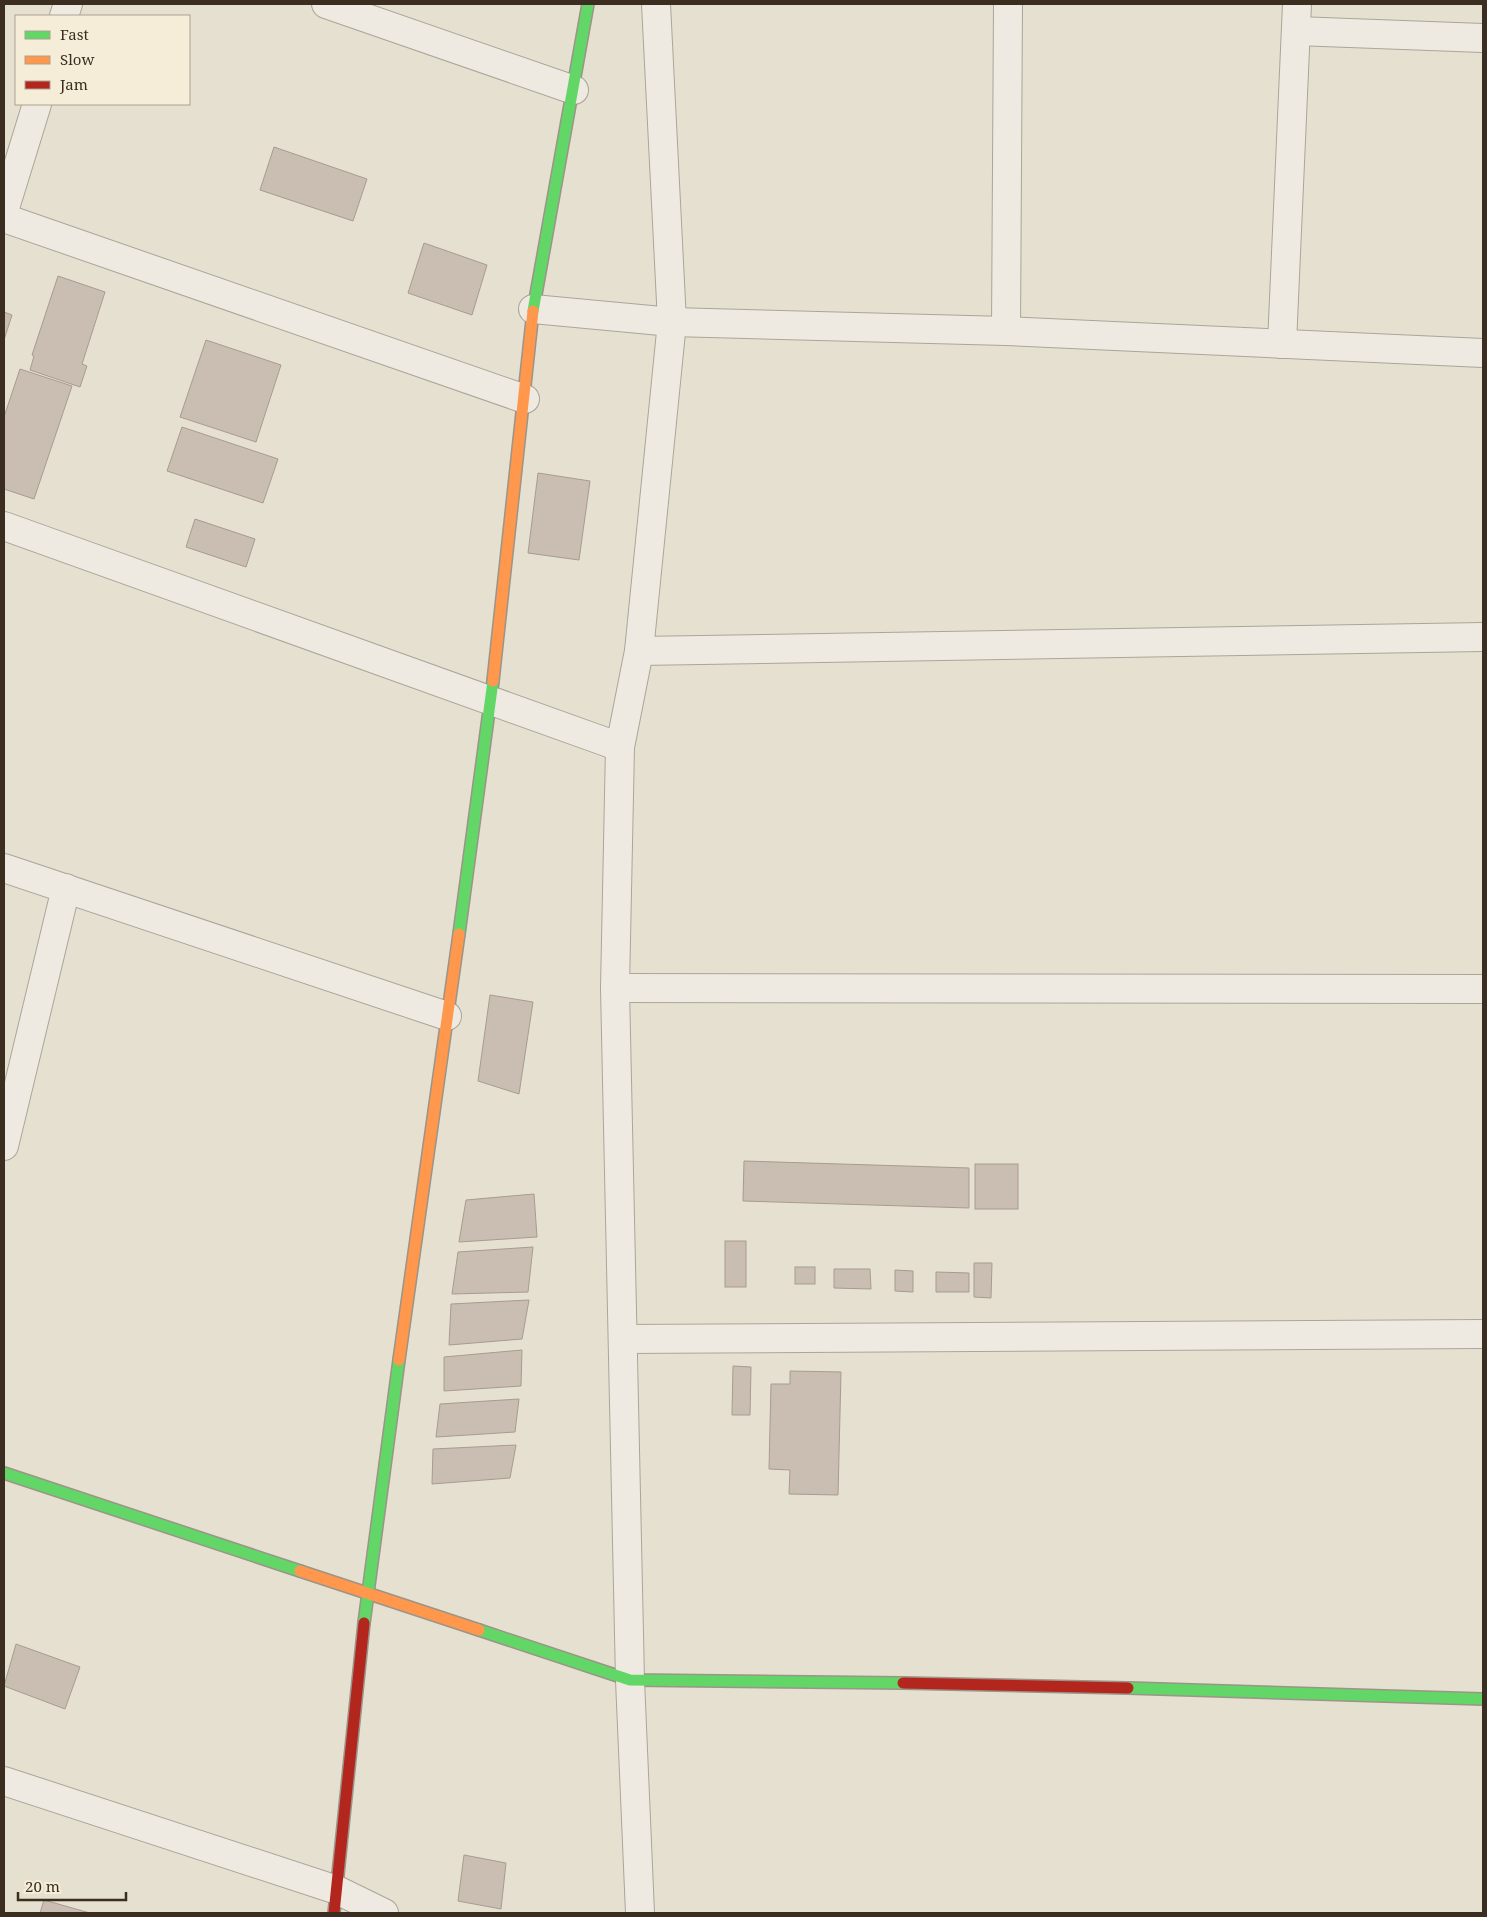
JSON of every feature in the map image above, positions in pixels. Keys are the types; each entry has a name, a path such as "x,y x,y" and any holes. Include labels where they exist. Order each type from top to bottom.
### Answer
{"street":[{"path":"326,4 574,90"},
{"path":"336,1902 367,1592 491,701 525,399 533,310 588,4"},
{"path":"640,1913 630,1680 615,988 620,747 640,652 672,322 656,4"},
{"path":"1006,331 1008,4"},
{"path":"1282,344 1297,4"},
{"path":"1296,31 1483,38"},
{"path":"4,211 37,105"},
{"path":"4,218 525,399"},
{"path":"533,310 672,322 1006,331 1483,353"},
{"path":"4,526 620,747"},
{"path":"640,652 1483,637"},
{"path":"4,868 447,1016"},
{"path":"4,1146 66,888"},
{"path":"615,988 1483,989"},
{"path":"623,1339 1483,1334"},
{"path":"4,1473 630,1680 990,1684 1483,1699"},
{"path":"4,1781 336,1902 384,1913"}],"building":[{"path":"274,147 367,179 353,221 260,190"},
{"path":"424,243 487,265 472,315 408,293"},
{"path":"58,276 105,292 82,364 87,366 80,387 30,370 34,356 32,355"},
{"path":"4,312 12,315 4,340"},
{"path":"206,340 281,365 256,442 180,417"},
{"path":"20,369 72,386 34,499 4,489 4,417"},
{"path":"182,427 278,459 263,503 167,471"},
{"path":"538,473 590,481 579,560 528,553"},
{"path":"195,519 255,539 246,567 186,547"},
{"path":"490,995 533,1002 519,1094 478,1081"},
{"path":"744,1161 969,1168 969,1208 743,1201"},
{"path":"975,1164 1018,1164 1018,1209 975,1209"},
{"path":"534,1194 537,1237 459,1242 466,1200"},
{"path":"725,1241 746,1241 746,1287 725,1287"},
{"path":"533,1247 528,1292 452,1294 458,1252"},
{"path":"974,1263 992,1263 991,1298 974,1297"},
{"path":"795,1267 815,1267 815,1284 795,1284"},
{"path":"834,1269 870,1269 871,1289 834,1288"},
{"path":"895,1270 913,1271 913,1292 895,1291"},
{"path":"936,1272 969,1273 969,1292 936,1292"},
{"path":"529,1300 522,1339 449,1345 451,1304"},
{"path":"522,1350 521,1386 444,1391 444,1357"},
{"path":"733,1366 751,1367 750,1415 732,1415"},
{"path":"790,1371 841,1372 838,1495 789,1494 790,1470 769,1469 771,1384 790,1384"},
{"path":"519,1399 515,1432 436,1437 440,1404"},
{"path":"516,1445 510,1478 432,1484 433,1449"},
{"path":"16,1644 80,1667 65,1709 4,1686"},
{"path":"464,1855 506,1863 501,1909 458,1901"},
{"path":"44,1900 90,1913 40,1913"}],"traffic: fast":[{"path":"533,311 588,4"},
{"path":"459,934 493,681"},
{"path":"364,1623 399,1360"},
{"path":"4,1473 300,1571"},
{"path":"479,1630 630,1680 903,1683"},
{"path":"1128,1688 1483,1699"}],"traffic: slow":[{"path":"493,681 533,311"},
{"path":"399,1360 459,934"},
{"path":"300,1571 479,1630"}],"traffic: jam":[{"path":"334,1913 364,1623"},
{"path":"903,1683 1128,1688"}]}
